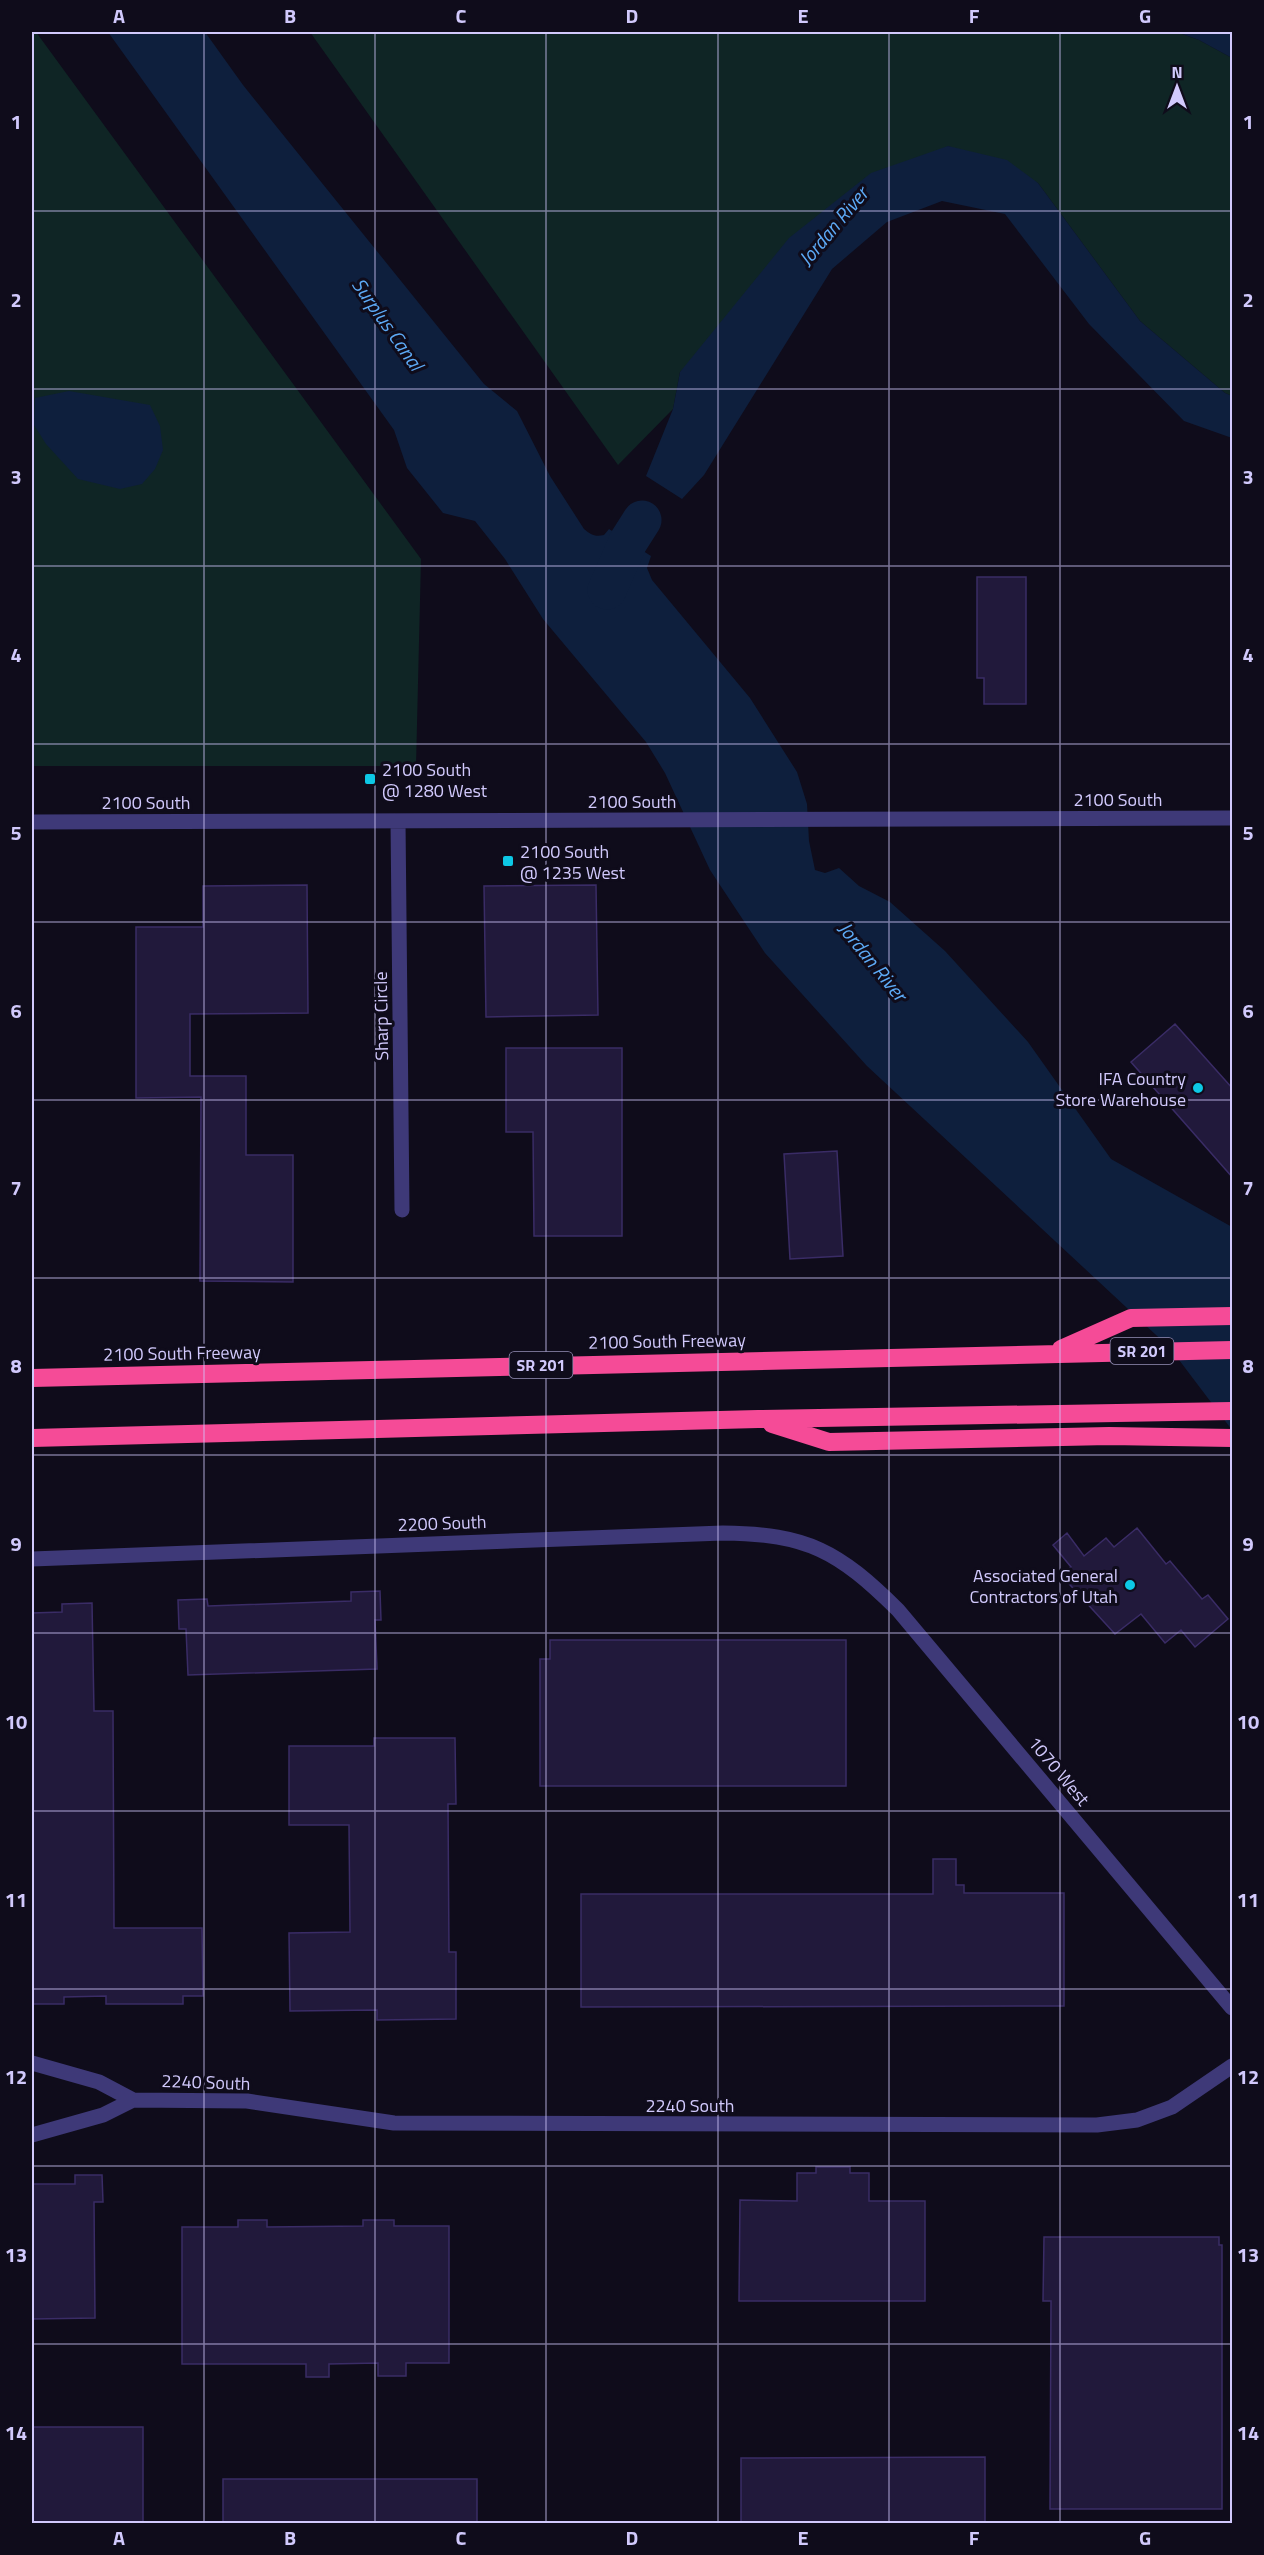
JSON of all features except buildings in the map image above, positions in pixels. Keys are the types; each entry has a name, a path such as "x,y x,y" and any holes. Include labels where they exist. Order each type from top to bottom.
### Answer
{"highway":[{"path":"1051,1353 1131,1318 1233,1316"},
{"name":"2100 South Freeway","path":"32,1378 1233,1350"},
{"path":"32,1438 758,1419 1233,1411"},
{"path":"758,1419 829,1442 1233,1438"}],"street":[{"name":"2100 South","path":"32,822 1233,818"},
{"name":"Sharp Circle","path":"398,821 402,1210"},
{"name":"2200 South","path":"32,1559 723,1533 754,1534 815,1546 849,1565"},
{"name":"1070 West","path":"849,1565 898,1610 1233,2008"},
{"name":"2240 South","path":"32,2063 99,2082 134,2100 247,2101 394,2123 1096,2126 1137,2120 1172,2107 1233,2066"},
{"name":"2240 South","path":"32,2135 104,2115 134,2100"}],"green space":[{"path":"32,32 36,32 421,559 416,766 32,766"},
{"path":"310,32 1177,32 1199,40 1232,58 1232,396 1225,393 1140,321 1038,183 948,146 680,372 673,409 618,465"}],"water":[{"name":"Surplus Canal","path":"108,32 205,32 243,85 484,384 517,411 550,476 584,529 598,536 604,535 609,529 651,556 647,568 652,580 750,698 797,772 807,804 809,841 815,870 825,873 839,868 859,886 890,902 945,951 1028,1042 1111,1159 1232,1227 1232,1430 1170,1348 867,1066 765,953 710,870 665,773 646,742 543,619 505,559 475,521 443,513 407,468 394,430"},
{"path":"1177,32 1232,32 1232,58 1199,40"},
{"path":"948,146 1007,160 1038,183 1140,321 1225,393 1232,396 1232,438 1184,421 1089,324 1005,214 942,201 887,222 832,269 704,475 682,499 646,476 673,409 680,372 789,238 871,173"},
{"path":"69,391 150,405 160,426 163,450 155,469 142,484 120,489 78,479 46,444 34,425 35,398"}],"waterway":[{"name":"Jordan River","path":"607,590 628,542 642,520"}],"place":[{"name":"2100 South @ 1280 West","path":"370,779"},
{"name":"2100 South @ 1235 West","path":"508,861"},
{"name":"IFA Country Store Warehouse","path":"1198,1088"},
{"name":"Associated General Contractors of Utah","path":"1130,1585"}]}
